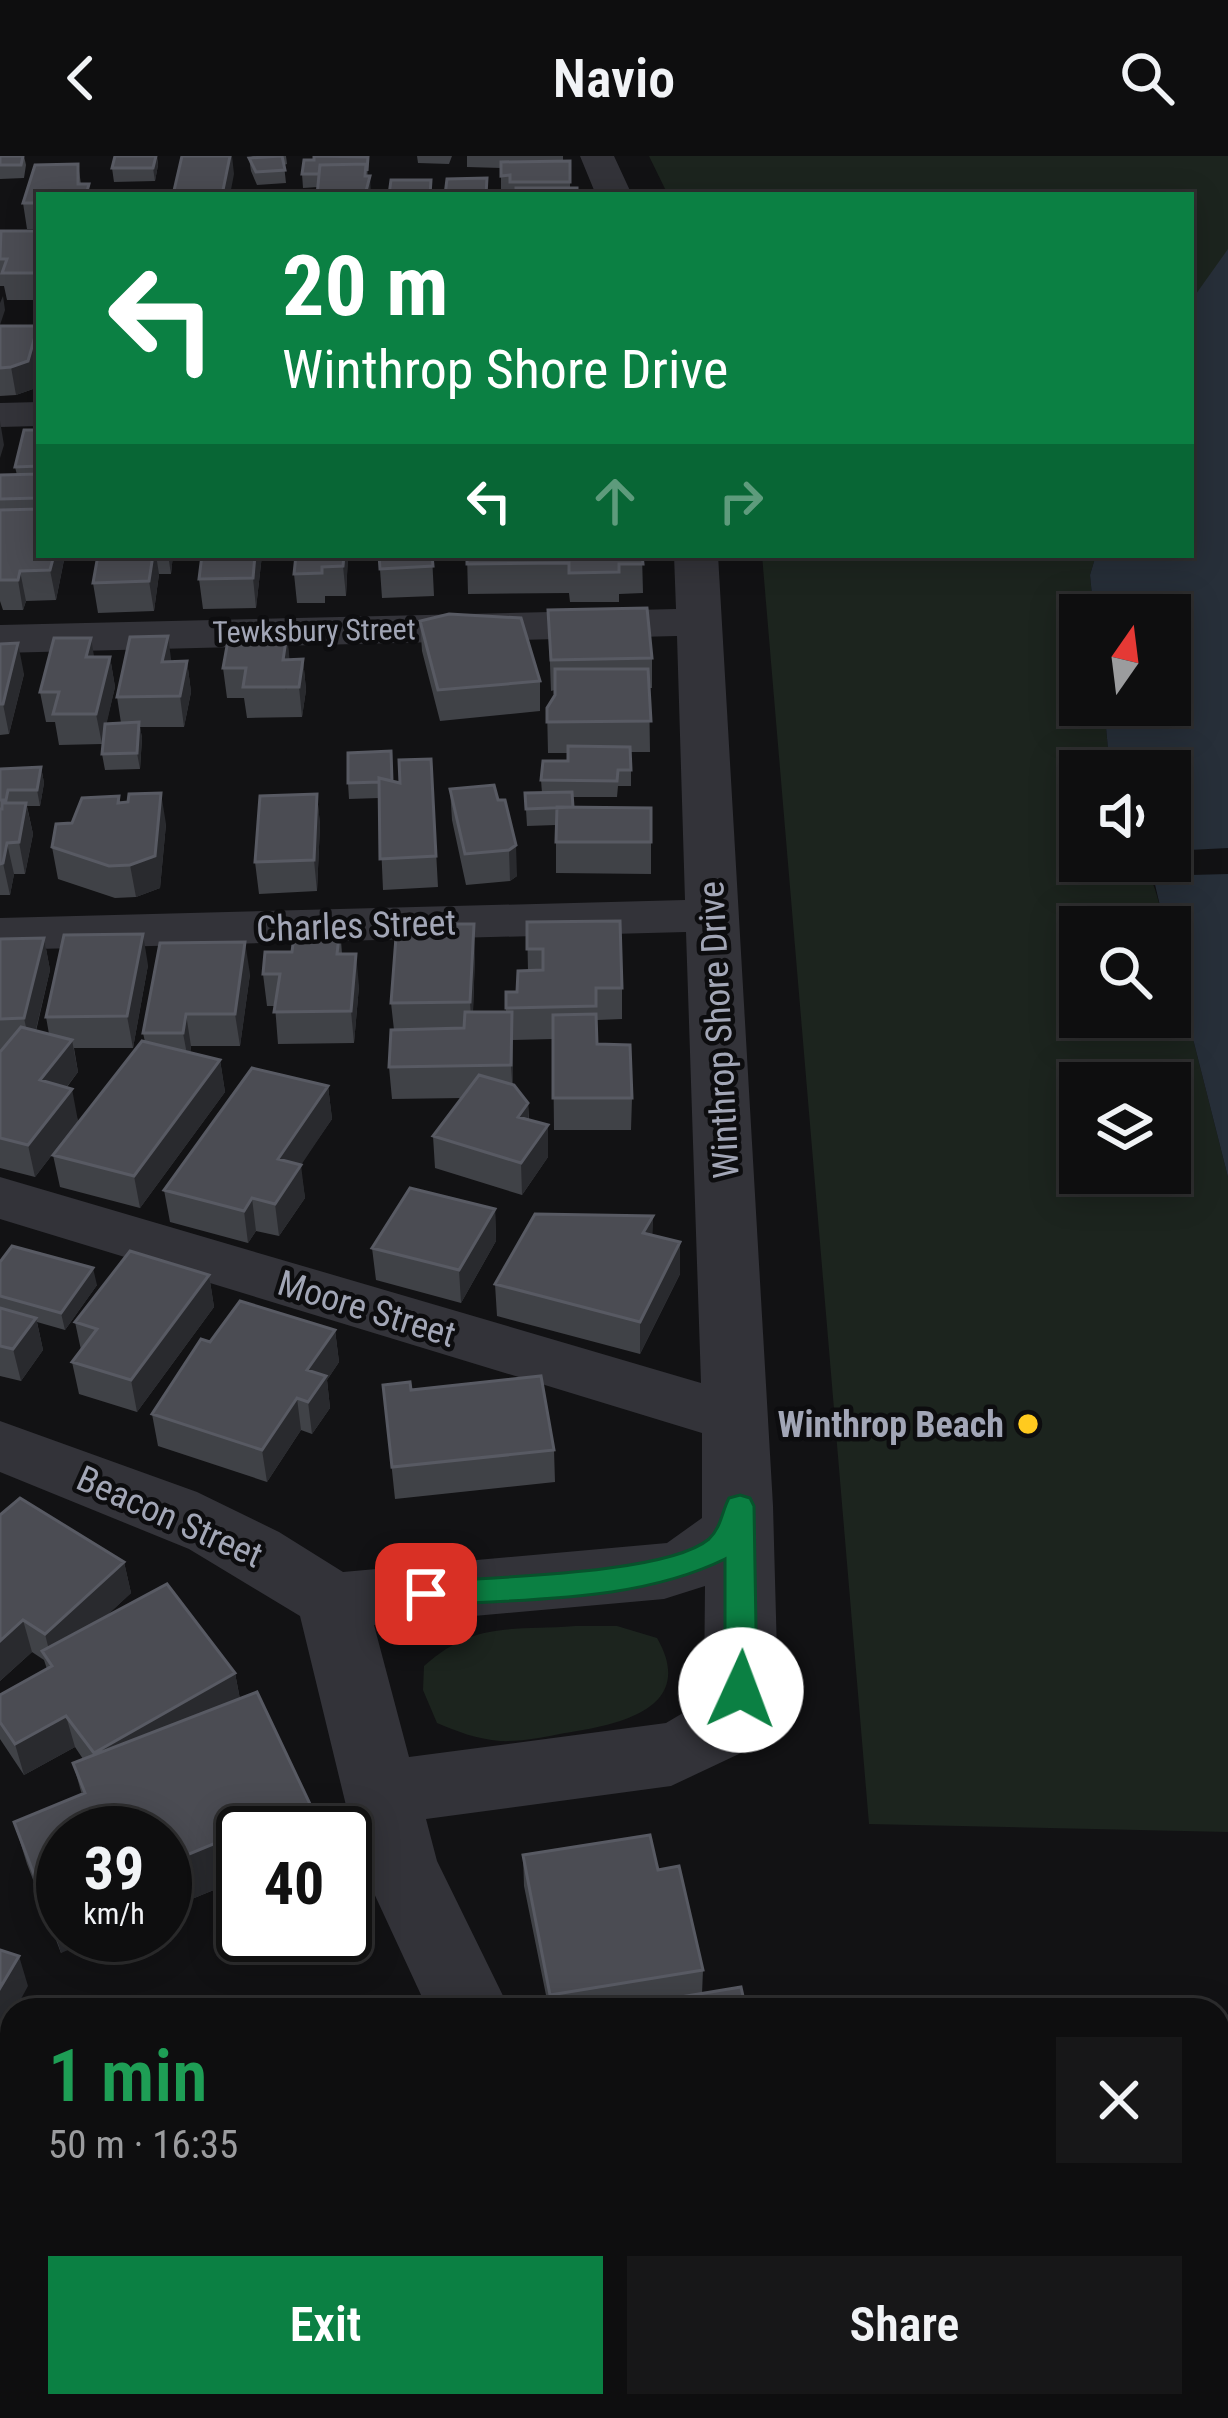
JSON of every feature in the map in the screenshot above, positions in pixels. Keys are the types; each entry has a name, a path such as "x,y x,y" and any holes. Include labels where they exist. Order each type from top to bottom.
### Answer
{"street":[{"path":"597,156 613,192"},
{"path":"0,415 36,414"},
{"name":"Winthrop Shore Drive","path":"381,1793 671,1754 710,1737 736,1708 744,1672 740,1506 696,558"},
{"name":"Tewksbury Street","path":"0,639 700,622"},
{"name":"Charles Street","path":"0,934 713,915"},
{"name":"Moore Street","path":"0,1198 735,1418"},
{"name":"Beacon Street","path":"0,1446 200,1522 274,1561 332,1601"},
{"path":"463,1998 410,1892 332,1601 664,1570 697,1561 719,1548 740,1506"}],"shaded area":[{"path":"649,156 1228,156 1228,394 1194,395 1194,192 667,192"},
{"path":"1228,249 1228,848 1191,850 1191,750 1108,750 1106,726 1191,726 1191,594 1092,594 1095,558 1194,558 1194,297"},
{"name":"Winthrop Beach","path":"762,558 1095,558 1092,594 1059,594 1059,726 1106,726 1108,750 1059,750 1059,882 1152,882 1160,906 1059,906 1059,1038 1191,1038 1191,1031 1228,1177 1228,1832 869,1824"},
{"path":"1228,874 1228,1177 1191,1031 1191,906 1160,906 1154,882 1191,882 1191,875"},
{"path":"617,1626 657,1638 667,1662 667,1682 660,1697 646,1709 607,1725 525,1740 483,1739 437,1723 423,1690 424,1666 442,1652 494,1631"}],"building":[{"path":"0,156 23,156 21,165 0,165"},
{"path":"115,156 156,156 153,168 112,168"},
{"path":"182,156 230,156 223,192 174,192"},
{"path":"282,156 285,170 256,172 249,158"},
{"path":"314,156 368,157 367,171 366,164 320,165 319,174 302,174 304,160 314,160"},
{"path":"570,161 570,182 510,182 510,175 501,176 501,162"},
{"path":"78,164 78,184 89,184 87,192 36,192 36,203 23,203 35,165"},
{"path":"366,164 365,176 370,176 366,192 317,192 320,165"},
{"path":"487,178 486,192 445,192 447,179"},
{"path":"391,180 431,180 430,192 389,192"},
{"path":"516,188 577,188 577,192 516,192"},
{"path":"1,231 36,231 36,273 2,273 7,259 0,259"},
{"path":"0,326 36,326 28,361 0,368"},
{"path":"24,430 36,430 36,466 15,467"},
{"path":"36,474 36,498 0,499 0,475"},
{"path":"36,509 36,558 53,558 50,570 20,571 18,580 0,580 0,510"},
{"path":"97,558 153,558 149,581 93,583"},
{"path":"202,558 255,558 253,578 199,579"},
{"path":"296,558 344,558 343,566 322,567 322,573 294,574"},
{"path":"379,558 432,558 433,566 380,569"},
{"path":"467,558 642,558 643,564 619,564 619,572 569,573 569,563 467,564"},
{"path":"647,608 652,658 551,660 548,610"},
{"path":"449,614 521,618 540,681 438,690 420,621"},
{"path":"287,634 283,660 303,659 299,687 243,687 246,668 223,668 229,635"},
{"path":"168,636 162,662 187,661 180,696 117,697 130,637"},
{"path":"54,638 91,638 86,657 110,657 96,714 53,714 59,692 40,692"},
{"path":"18,643 3,704 0,704 0,644"},
{"path":"555,669 648,669 651,721 547,722 547,708 555,695"},
{"path":"139,722 137,753 102,754 105,724"},
{"path":"568,746 630,747 631,770 618,770 617,781 541,780 543,761 568,761"},
{"path":"391,751 392,781 348,783 348,753"},
{"path":"431,759 436,856 380,859 379,778 400,783 399,760"},
{"path":"41,767 37,790 8,790 6,800 0,800 0,769"},
{"path":"494,785 498,800 505,800 516,845 509,850 465,854 450,789"},
{"path":"572,792 573,807 526,809 525,793"},
{"path":"161,793 155,856 109,866 52,847 56,824 72,823 82,798 119,796 118,803 128,802 129,794"},
{"path":"317,794 314,860 255,862 260,796"},
{"path":"2,803 26,803 19,842 7,843 0,864 0,809"},
{"path":"557,807 651,808 651,842 556,842"},
{"path":"620,921 622,988 596,988 596,1006 506,1008 506,992 517,992 518,971 543,970 543,949 527,949 527,922"},
{"path":"397,924 474,924 470,1002 391,1003"},
{"path":"340,927 337,954 356,954 351,1011 274,1012 280,974 263,974 265,952 292,952 295,928"},
{"path":"143,934 127,1016 46,1017 64,935"},
{"path":"44,938 24,1018 0,1019 0,939"},
{"path":"245,942 235,1014 186,1014 183,1033 143,1033 160,943"},
{"path":"465,1012 512,1012 511,1065 389,1067 391,1030 464,1028"},
{"path":"596,1014 597,1044 630,1045 632,1098 553,1098 553,1015"},
{"path":"21,1027 72,1040 40,1080 72,1089 28,1145 0,1138 0,1052"},
{"path":"142,1041 220,1060 134,1176 53,1155"},
{"path":"252,1068 328,1086 278,1159 301,1165 275,1204 252,1198 244,1211 164,1190"},
{"path":"479,1075 514,1085 528,1103 518,1117 548,1125 521,1163 433,1136"},
{"path":"410,1188 495,1209 459,1270 372,1248"},
{"path":"535,1214 653,1216 643,1233 680,1242 640,1322 495,1284"},
{"path":"12,1246 93,1268 61,1313 0,1296 0,1262"},
{"path":"130,1251 209,1275 131,1380 72,1362 97,1329 75,1322"},
{"path":"240,1301 335,1330 307,1370 326,1376 308,1402 297,1398 262,1450 152,1414 201,1339 210,1342"},
{"path":"0,1308 36,1318 13,1349 0,1346"},
{"path":"541,1376 554,1450 392,1467 383,1385 410,1382 411,1390"},
{"path":"20,1498 124,1562 45,1634 23,1620 0,1641 0,1515"},
{"path":"167,1584 235,1673 94,1753 66,1716 15,1744 0,1722 0,1695 52,1666 42,1651"},
{"path":"257,1692 310,1804 216,1806 216,1843 192,1853 192,1806 53,1806 85,1793 73,1763"},
{"path":"36,1813 36,1880 14,1822"},
{"path":"650,1835 658,1870 679,1866 703,1970 550,1995 523,1855"},
{"path":"0,1950 19,1956 0,1988"},
{"path":"741,1987 743,1998 675,1998"}],"place":[{"name":"Winthrop Beach","path":"1028,1424"}],"route":[{"path":"426,1594 612,1579 682,1566 719,1548 740,1506 741,1690"}]}
